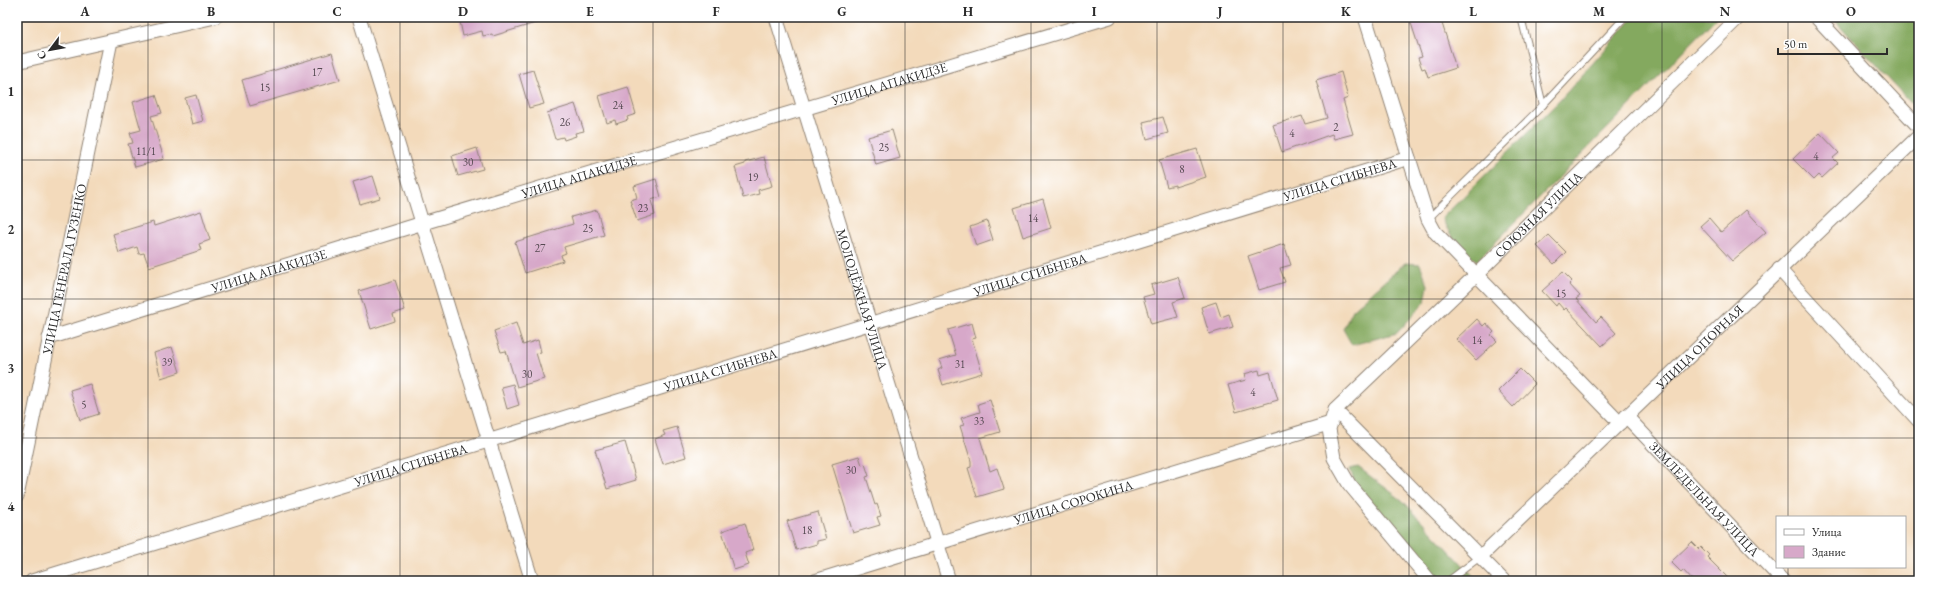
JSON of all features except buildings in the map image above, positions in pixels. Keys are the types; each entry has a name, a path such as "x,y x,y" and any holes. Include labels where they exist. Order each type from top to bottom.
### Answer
{"street":[{"path":"17,62 215,17"},
{"path":"359,17 532,581"},
{"name":"МОЛОДЁЖНАЯ УЛИЦА","path":"776,17 949,581"},
{"name":"УЛИЦА АПАКИДЗЕ","path":"49,338 423,223 1110,17"},
{"name":"ЗЕМЛЕДЕЛЬНАЯ УЛИЦА","path":"1365,17 1428,218 1435,232 1476,275 1623,419 1783,581"},
{"name":"СОЮЗНАЯ УЛИЦА","path":"1333,416 1739,17"},
{"path":"1816,17 1919,128"},
{"name":"УЛИЦА ГЕНЕРАЛА ГУЗЕНКО","path":"17,496 111,41"},
{"name":"УЛИЦА ОПОРНАЯ","path":"1480,557 1919,136"},
{"name":"УЛИЦА СГИБНЕВА","path":"32,581 1409,158"},
{"path":"1779,269 1919,422"},
{"path":"1430,581 1349,484 1334,458 1329,429 1333,416 1504,581"},
{"name":"УЛИЦА СОРОКИНА","path":"815,581 1333,416"}],"lane":[{"path":"1521,17 1543,105"},
{"path":"1428,218 1543,105 1625,17"},
{"path":"1448,581 1480,557"}],"green space":[{"path":"1634,17 1717,17 1477,261 1465,252 1456,242 1448,231 1442,218 1560,100"},
{"path":"1832,17 1919,17 1919,112"},
{"path":"1405,263 1420,264 1428,285 1425,302 1397,333 1352,345 1343,329 1354,308"},
{"path":"1358,467 1403,501 1478,581 1434,581 1355,483 1350,469"}]}
